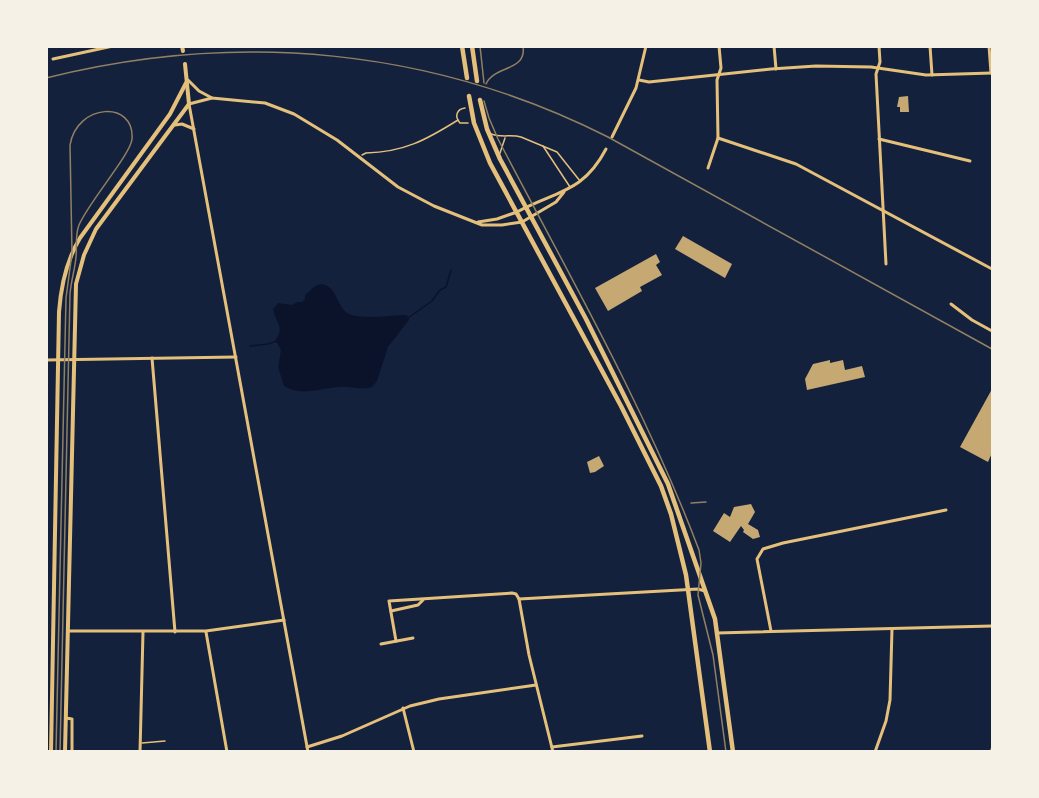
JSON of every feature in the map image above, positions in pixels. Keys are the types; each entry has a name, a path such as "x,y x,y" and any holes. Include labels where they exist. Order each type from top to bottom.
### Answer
{"main road":[{"path":"462,46 467,78"},
{"path":"472,46 477,81"},
{"path":"65,752 75,296 84,255 100,224 189,104 185,64"},
{"path":"51,752 61,290 66,267 74,248 170,114 188,80"},
{"path":"469,96 481,142 603,372 660,486 680,543 710,752"},
{"path":"480,100 488,132 500,159 586,318 668,484 707,592 717,633 733,752"}],"street":[{"path":"53,59 113,46"},
{"path":"612,137 625,114 639,80 646,46"},
{"path":"708,168 718,138 721,68 719,46"},
{"path":"774,46 776,69"},
{"path":"879,46 880,62 876,74 886,264"},
{"path":"930,46 932,75"},
{"path":"639,80 649,82 825,66 932,75 992,74 989,46"},
{"path":"188,80 200,92 212,98"},
{"path":"536,685 439,699 403,708 307,749 189,104 212,98 253,101 286,110 320,129 398,187 434,206 487,226 522,222 556,202 564,192"},
{"path":"173,125 182,124 194,130"},
{"path":"718,138 796,164 993,269"},
{"path":"879,139 970,161"},
{"path":"476,222 497,219 564,192 591,174 606,149"},
{"path":"951,304 972,320 993,331"},
{"path":"46,360 236,357"},
{"path":"152,358 175,632"},
{"path":"771,631 757,559 763,549 946,510"},
{"path":"519,598 698,589 707,592"},
{"path":"396,641 389,601 516,594 519,598 527,650 553,749 642,736"},
{"path":"391,611 418,605 423,599"},
{"path":"68,631 206,631 284,620"},
{"path":"717,633 993,626"},
{"path":"874,752 891,700 892,629"},
{"path":"206,631 227,752"},
{"path":"141,752 143,632"},
{"path":"381,644 413,638"},
{"path":"46,658 52,658"},
{"path":"403,708 414,752"},
{"path":"66,718 72,720 72,752"}],"lane":[{"path":"488,132 506,137 516,135 560,155 580,182"},
{"path":"500,159 501,145 506,137"},
{"path":"543,146 570,188"},
{"path":"140,743 165,741"}],"path":[{"path":"465,108 460,109 457,113 458,120 462,124 468,123"},
{"path":"360,158 363,154 393,151 417,144 458,120"}],"water":[{"path":"321,284 331,289 349,314 370,317 407,315 409,320 388,347 377,381 372,387 298,391 284,386 278,367 281,350 274,342 280,329 273,309 278,303 292,305 302,302 305,295"}],"building":[{"path":"908,96 909,112 900,112 900,107 897,107 899,97"},
{"path":"683,236 732,264 725,278 675,249"},
{"path":"656,254 660,262 656,265 662,275 640,287 642,291 608,311 595,288"},
{"path":"830,360 830,363 843,360 845,370 862,366 865,377 807,390 805,379 813,364"},
{"path":"992,389 992,453 988,462 960,447"},
{"path":"599,456 604,466 590,473 587,462"},
{"path":"751,504 755,512 748,524 758,530 760,537 753,539 743,532 741,526 730,542 713,531 724,513 730,517 734,507"}],"waterway":[{"path":"408,318 432,301 440,290 446,287 451,270"},
{"path":"250,346 274,342"}],"tram line":[{"path":"480,46 484,83"},
{"path":"486,84 490,78 520,60 523,46"},
{"path":"484,101 498,139 579,291 655,445 699,550 701,563 698,595 713,655 726,752"},
{"path":"56,752 66,298 72,253 70,145 75,131 83,121 93,114 105,112 116,113 125,118 130,126 132,139 125,156 84,216 77,233 70,294 60,752"},
{"path":"691,503 706,502"}],"railway":[{"path":"46,78 118,63 190,54 262,52 333,56 403,67 473,83 541,107 608,137 992,349"}]}
